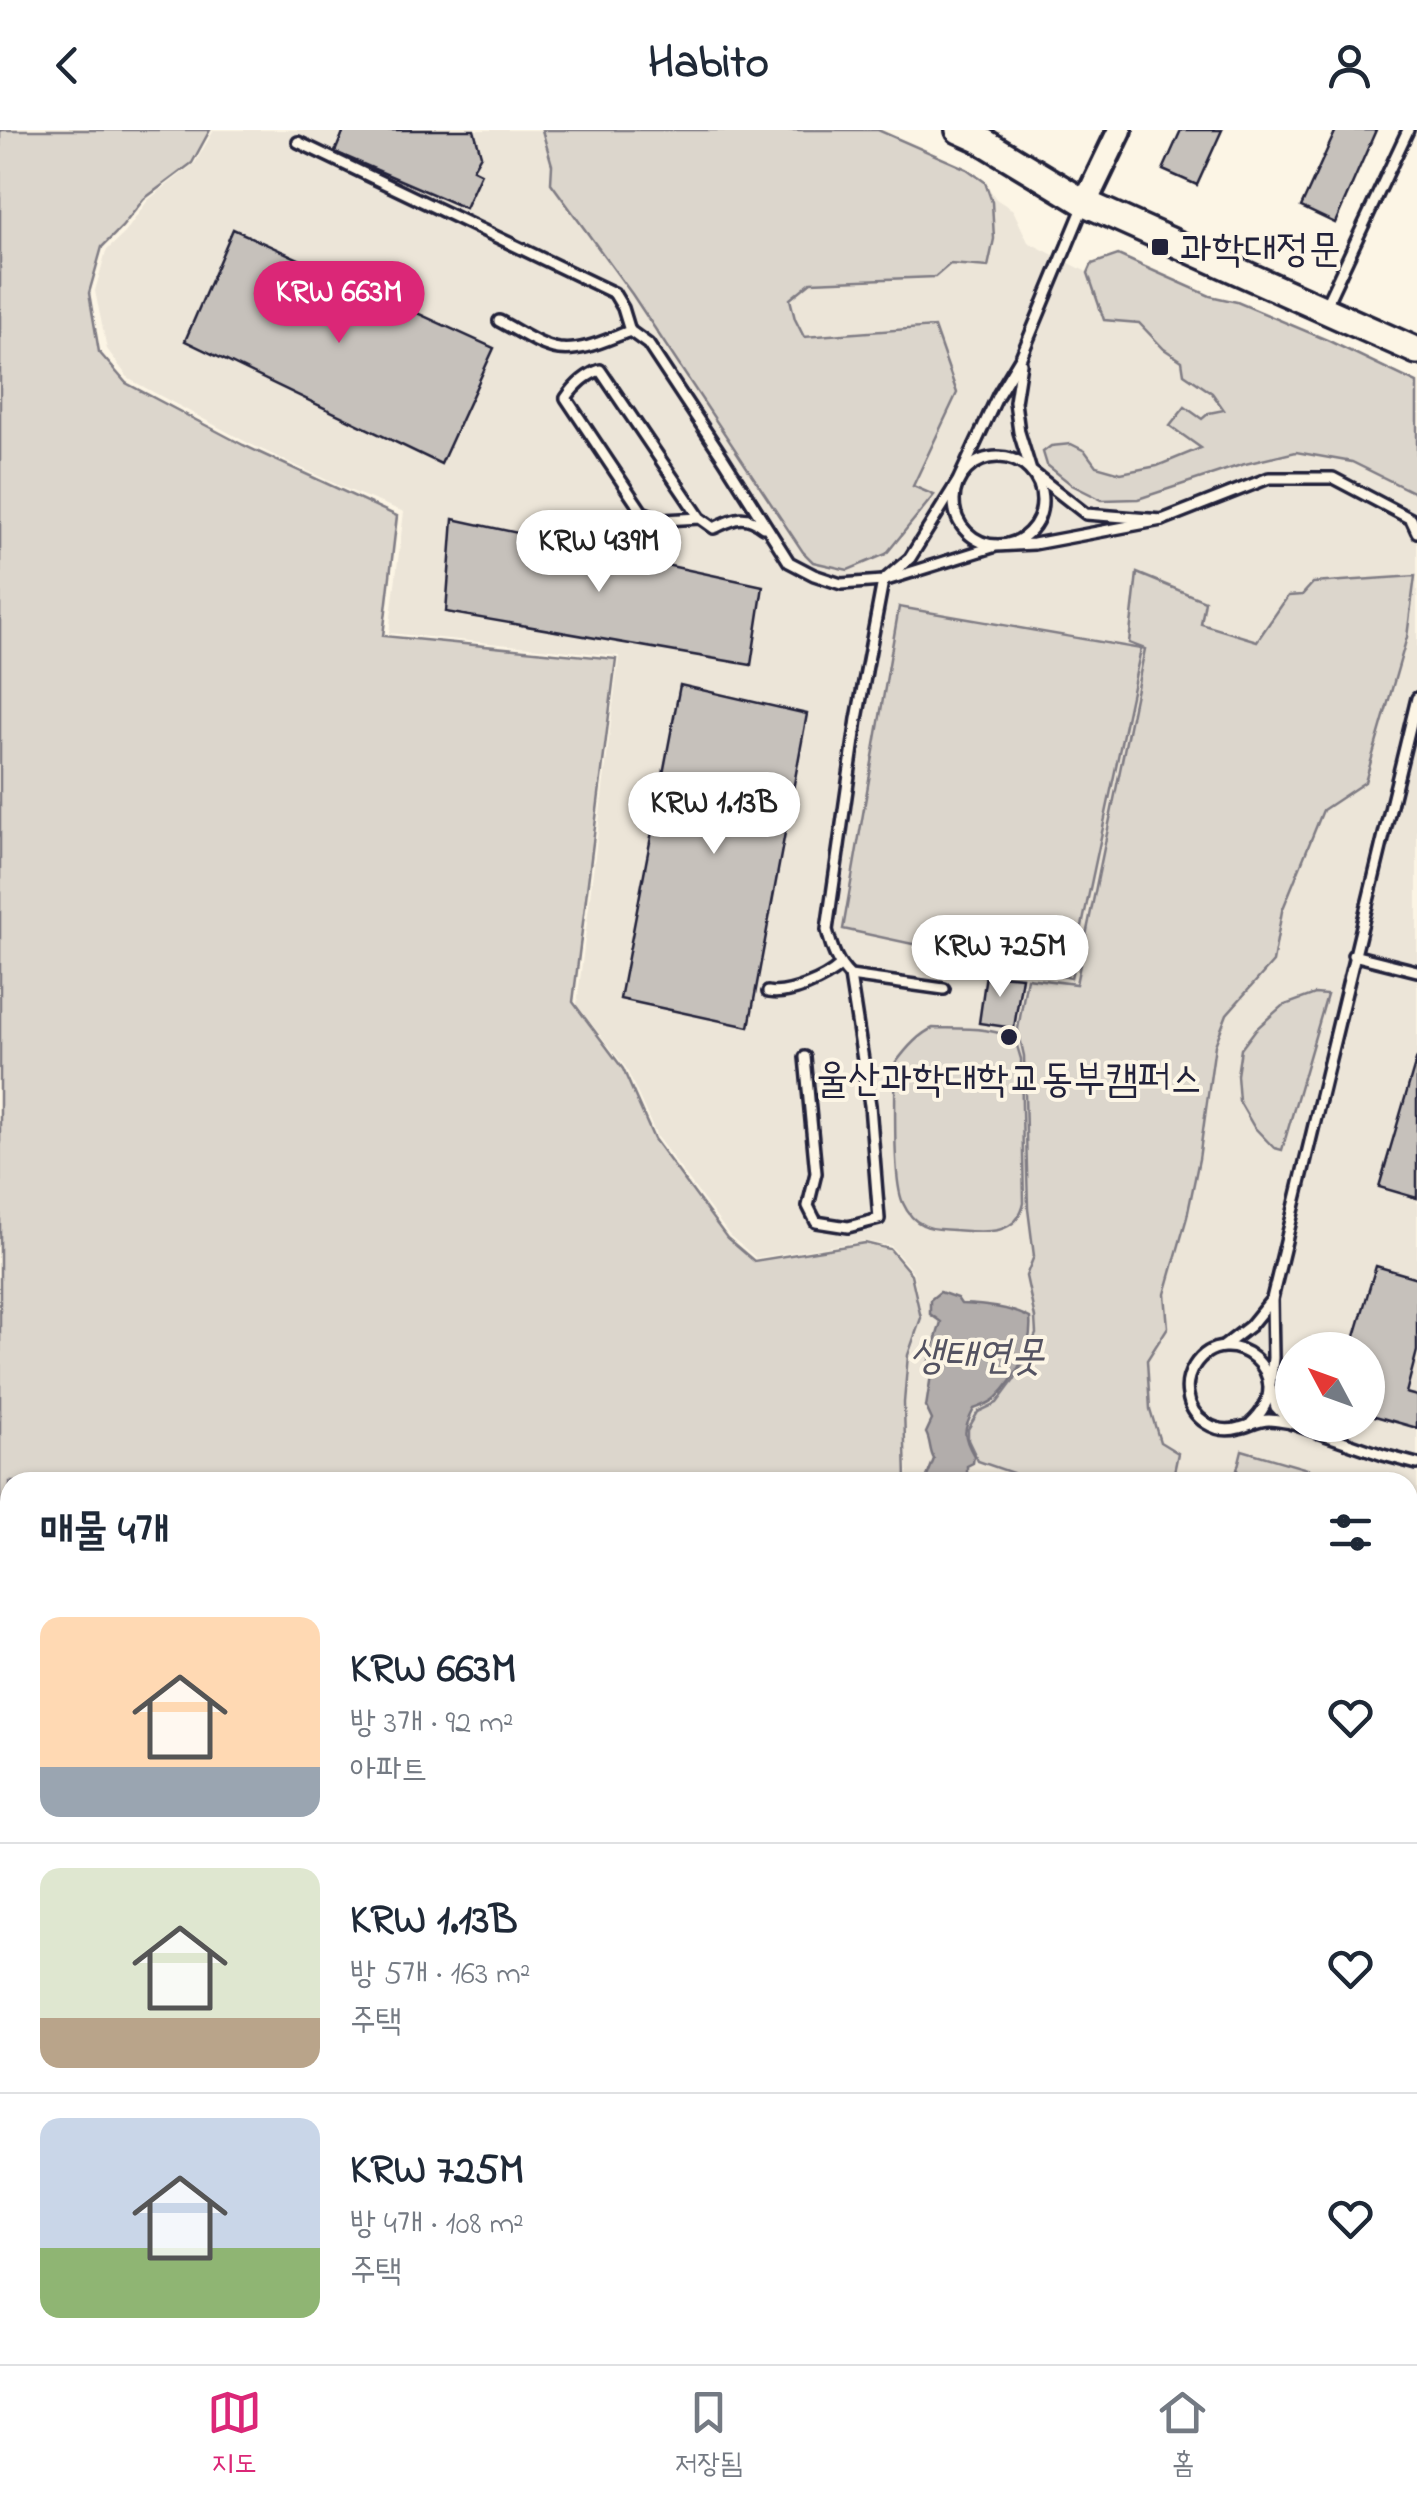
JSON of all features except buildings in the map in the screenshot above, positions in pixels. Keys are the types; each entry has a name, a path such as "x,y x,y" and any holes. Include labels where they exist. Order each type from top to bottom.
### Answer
{"main road":[{"path":"959,130 1085,203 1417,350"}],"street":[{"path":"1085,203 1120,130"}],"lane":[{"path":"1324,309 1408,130"},
{"path":"298,142 614,293 630,331 648,344 788,562 841,584 883,581 1011,544 1034,526 1041,513 1042,498 1019,432 1015,402 1022,357"},
{"path":"1085,203 1022,357 998,396 953,495 959,524 969,535 996,546 1034,544 1162,520 1269,478 1332,478 1411,519 1417,532"},
{"path":"499,321 559,349 583,348 630,331"},
{"path":"700,518 664,520 642,512 566,398 573,388 600,370 700,518 714,528 736,518 752,518 769,532"},
{"path":"805,1058 816,1173 808,1206 816,1222 848,1227 878,1218 870,1106 850,976 834,955 827,930 857,719 883,581 910,558 967,469 993,457 1020,462 1086,514 1162,520"},
{"path":"1252,1423 1262,1414 1268,1400 1272,1300 1417,698"},
{"path":"1353,955 1417,971"},
{"path":"768,992 785,993 840,966"},
{"path":"850,976 944,990"},
{"path":"1222,1348 1250,1326 1272,1300"},
{"path":"1275,1404 1267,1372 1248,1352 1236,1348 1210,1351 1192,1369 1188,1382 1191,1407 1210,1426 1238,1429 1275,1421"},
{"path":"1346,1442 1417,1464"}],"shaded area":[{"path":"0,130 210,130 192,163 144,199 102,247 89,293 99,352 126,383 243,445 397,516 383,636 616,659 573,1002 623,1069 654,1139 727,1238 754,1261 865,1243 890,1249 911,1274 921,1318 908,1355 904,1403 906,1472 0,1472"},
{"name":"울산과학대학교동부캠퍼스","path":"214,130 878,130 967,169 985,182 996,199 1013,210 1028,242 1087,272 1092,264 1118,255 1210,296 1237,302 1327,340 1417,383 1417,1472 908,1472 905,1403 910,1355 922,1318 913,1272 891,1246 864,1241 756,1258 730,1236 657,1137 626,1068 577,1005 619,656 389,633 404,512 248,443 129,379 107,349 95,291 106,251 125,233 148,200 195,163"},
{"path":"542,130 878,130 967,169 985,182 992,202 994,239 988,267 950,264 935,277 811,282 790,299 804,337 934,327 957,393 913,486 934,495 886,554 848,570 813,562 803,552 632,294 551,183 552,165"},
{"path":"1118,255 1210,296 1237,302 1327,340 1417,383 1417,494 1352,462 1296,452 1241,465 1138,499 1102,500 1072,485 1047,465 1043,452 1051,446 1071,444 1085,451 1096,466 1121,473 1157,466 1201,448 1170,426 1185,407 1202,419 1224,410 1212,393 1184,374 1182,361 1139,323 1104,320 1088,273 1092,264"},
{"path":"1137,573 1205,601 1201,624 1257,641 1288,596 1302,595 1313,583 1415,576 1407,637 1365,782 1323,810 1282,911 1273,962 1227,1014 1215,1045 1199,1159 1165,1294 1168,1327 1147,1360 1150,1409 1160,1442 1178,1453 1174,1472 1010,1472 978,1461 968,1440 968,1429 978,1412 997,1403 1017,1376 1036,1334 1026,1276 1034,1256 1028,1209 1024,1056 1018,1029 1027,978 1076,984 1145,649 1129,643"},
{"path":"899,607 1141,649 1071,978 843,929"},
{"path":"1315,994 1327,995 1282,1150 1274,1148 1254,1127 1239,1101 1241,1049 1282,1006"},
{"path":"933,1028 1000,1033 1016,1044 1021,1059 1024,1203 1014,1222 1006,1227 986,1232 930,1228 914,1219 903,1203 896,1157 895,1064 907,1048"},
{"path":"1242,1450 1318,1472 1236,1472"}],"water":[{"name":"생태연못","path":"940,1292 957,1298 961,1304 1005,1309 1030,1318 1029,1340 1016,1372 996,1398 974,1409 968,1422 965,1432 974,1456 967,1472 929,1472 934,1459 926,1433 932,1420 926,1407 931,1375 928,1364 941,1322 930,1314 930,1300"}],"place":[{"name":"과학대정문","path":"1160,247"},
{"name":"울산과학대학교동부캠퍼스","path":"1009,1037"}]}
